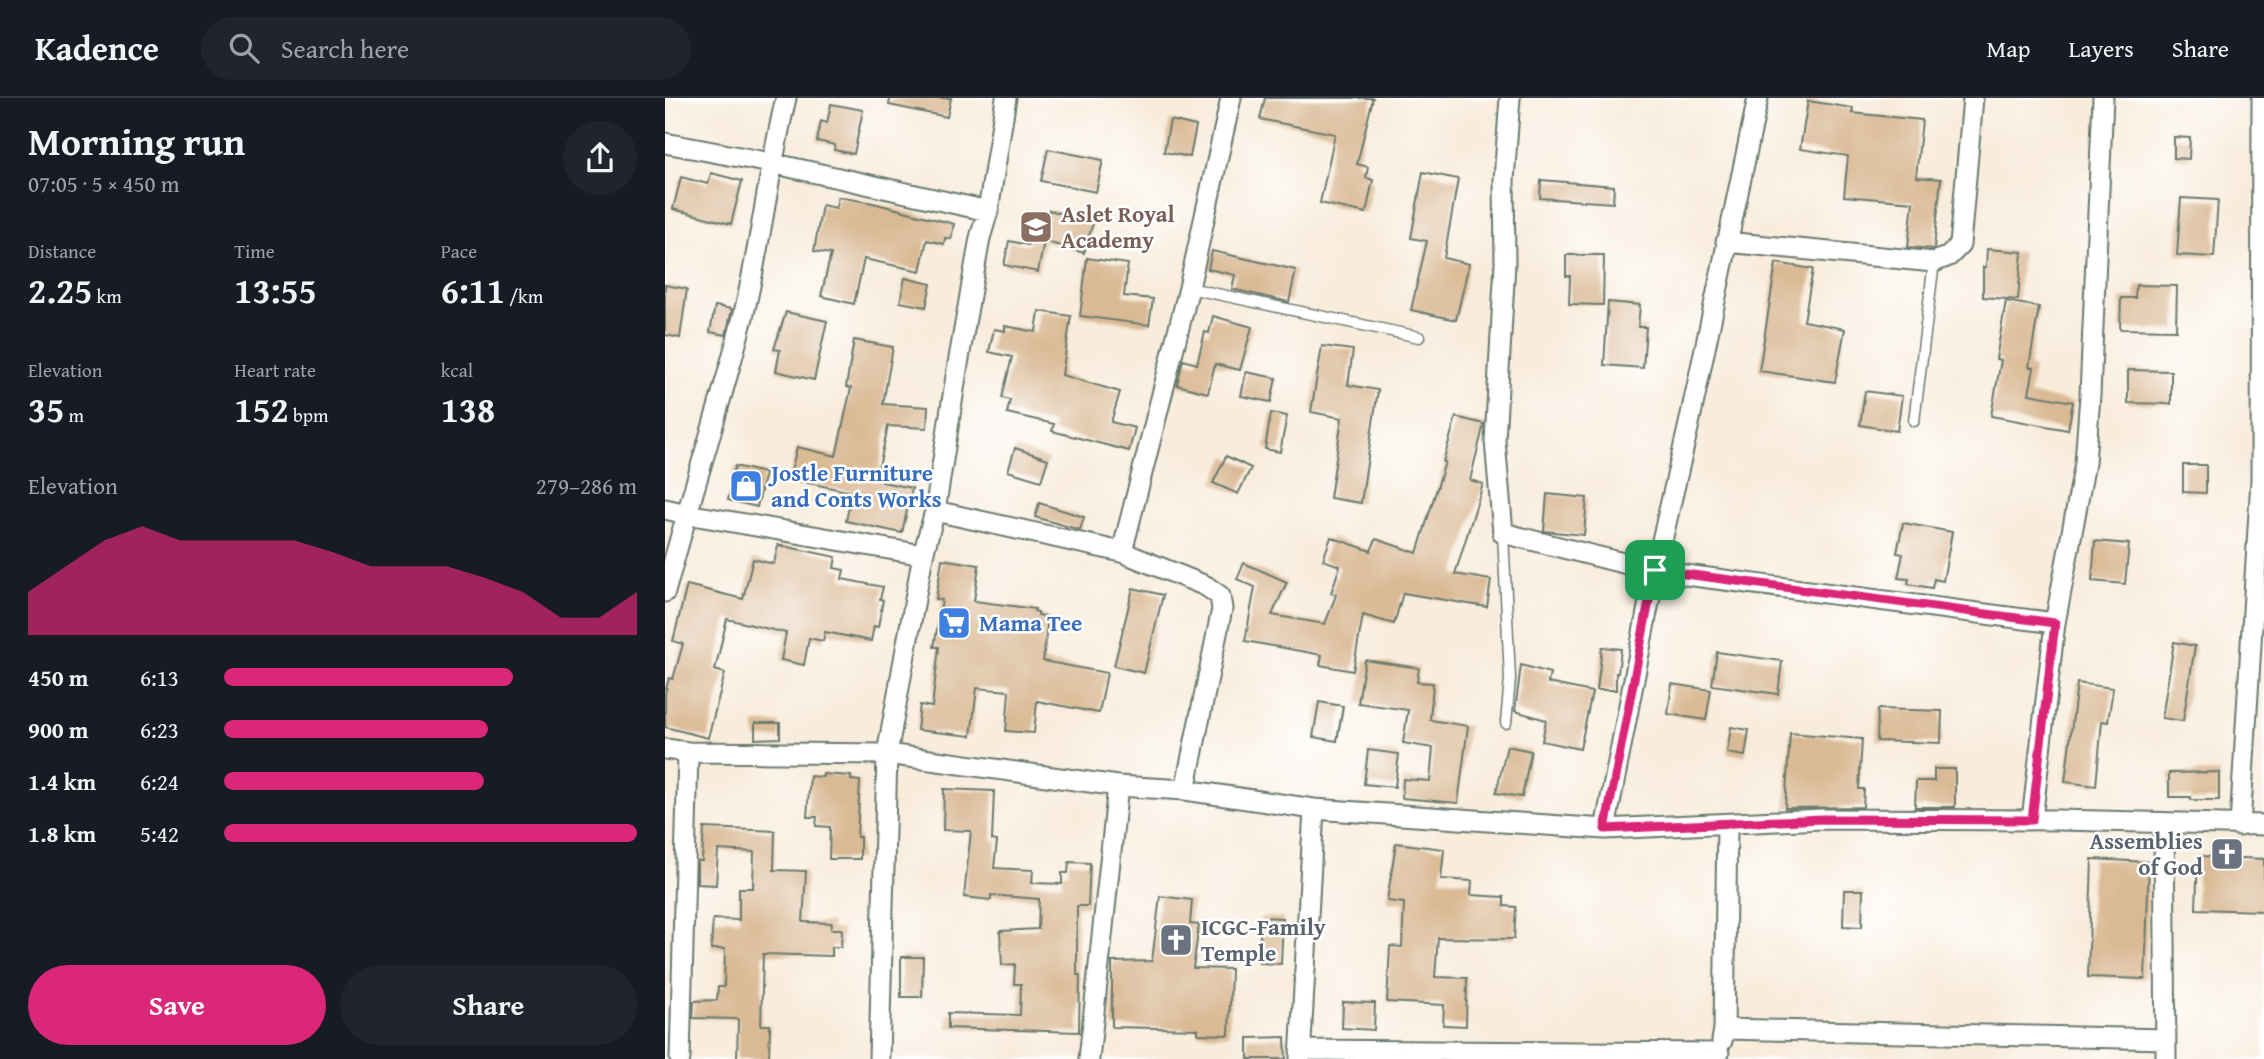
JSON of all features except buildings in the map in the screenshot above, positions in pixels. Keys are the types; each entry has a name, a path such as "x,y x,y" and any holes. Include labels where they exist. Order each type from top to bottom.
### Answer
{"street":[{"path":"665,592 744,314 763,225 771,163 786,98"},
{"path":"879,1059 887,754 923,555 935,511 961,344 980,238 988,211 1006,98"},
{"path":"1122,552 1189,288 1231,98"},
{"path":"1510,98 1504,180 1505,263 1495,441 1503,533 1655,570 2055,623"},
{"path":"1605,829 1655,570 1758,98"},
{"path":"1726,242 1934,262 1949,256 1960,245 1973,98"},
{"path":"2032,820 2055,623 2085,463 2102,98"},
{"path":"2240,827 2261,479 2262,98"},
{"path":"665,143 771,163 988,211"},
{"path":"665,509 923,555"},
{"path":"935,511 1122,552 1206,586 1220,596 1222,609 1185,790"},
{"path":"665,749 688,752 887,754 1118,786 1185,790 1314,809 1605,829 1822,819 2032,820 2240,827 2264,825"},
{"path":"680,1059 688,752"},
{"path":"1089,1059 1118,786"},
{"path":"1314,809 1300,1054 1719,1056 1724,1029 1727,825"},
{"path":"1724,1029 2166,1049 2164,823"}],"lane":[{"path":"1915,421 1934,262"},
{"path":"1189,288 1419,337"},
{"path":"1503,533 1510,679 1506,723"}],"place":[{"name":"Aslet Royal Academy","path":"1036,227"},
{"name":"Jostle Furniture and Conts Works","path":"746,486"},
{"name":"Mama Tee","path":"954,623"},
{"name":"Assemblies of God","path":"2227,854"},
{"name":"ICGC-Family Temple","path":"1176,940"}],"route":[{"path":"1655,570 2055,623 2032,820 1822,819 1605,829 1655,570"}]}
